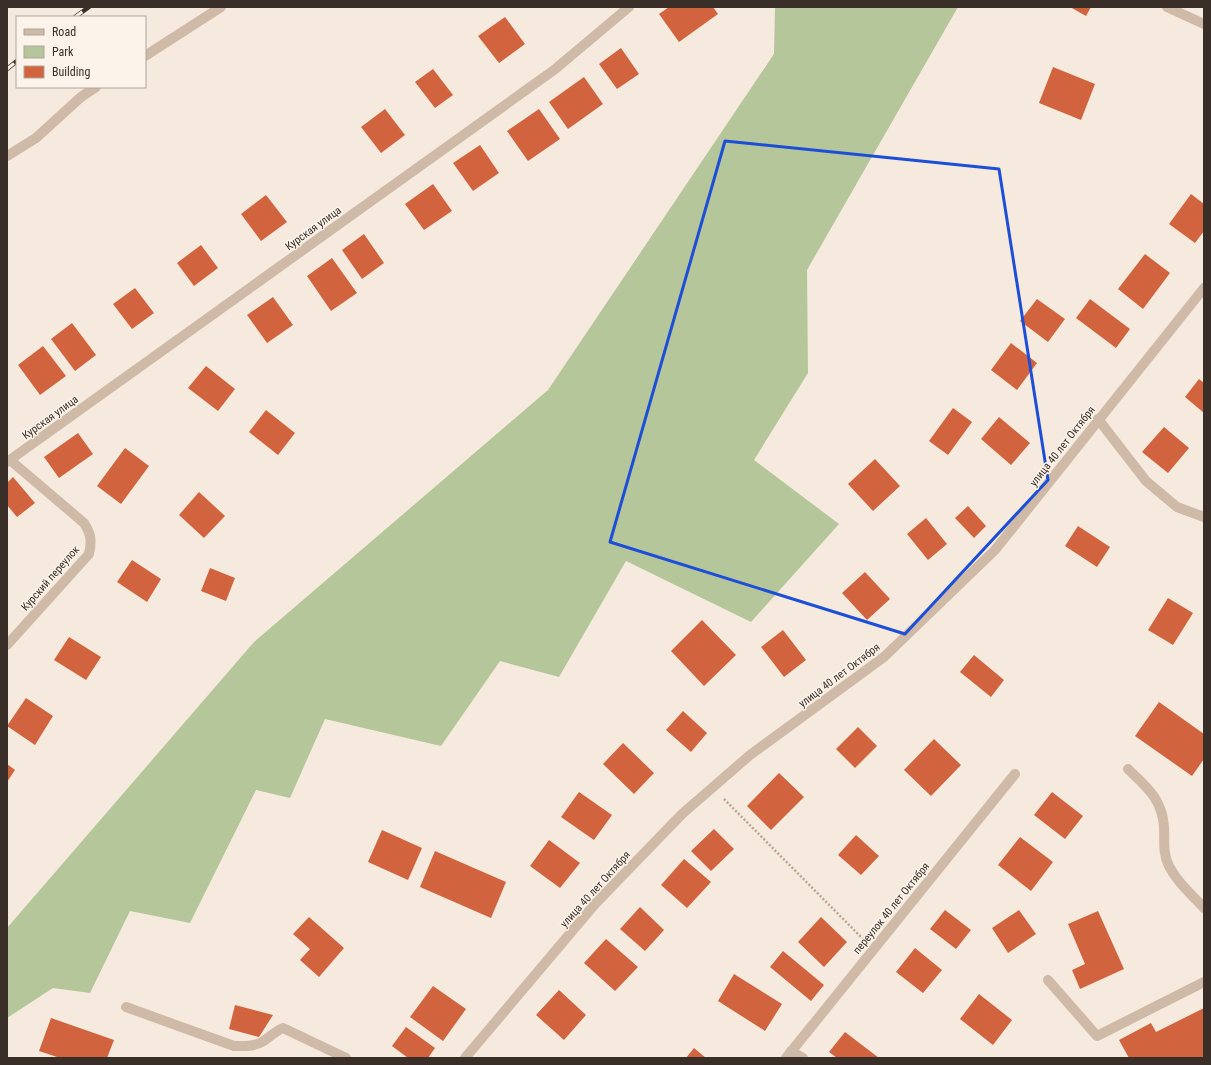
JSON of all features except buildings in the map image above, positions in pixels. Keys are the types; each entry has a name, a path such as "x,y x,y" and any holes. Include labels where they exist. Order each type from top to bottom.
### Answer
{"street":[{"path":"146,55 221,7"},
{"name":"Курская улица","path":"9,461 554,70 629,7"},
{"path":"1167,7 1204,24"},
{"path":"7,156 36,138 81,97 94,88"},
{"name":"улица 40 лет Октября","path":"465,1058 595,904 682,814 750,755 884,657 995,550 1204,288"},
{"path":"1098,419 1146,481 1177,507 1204,517"},
{"name":"Курский переулок","path":"7,645 89,554 92,543 90,534 84,523 9,461"},
{"path":"1128,769 1155,796 1161,809 1164,827 1164,850 1168,865 1178,881 1204,908"},
{"name":"переулок 40 лет Октября","path":"789,1055 1015,774"},
{"path":"1048,980 1097,1036 1204,982"},
{"path":"126,1007 234,1046 247,1047 262,1042 274,1031 283,1028 346,1058"},
{"path":"789,1055 803,1058"}],"path":[{"path":"712,788 873,950"}],"highlighted area":[{"path":"725,141 999,169 1048,480 905,634 610,542"}],"green space":[{"path":"775,7 958,7 807,270 808,373 754,460 839,524 751,622 626,561 559,677 500,661 441,746 325,719 290,798 256,790 190,923 130,911 90,993 53,988 7,1018 7,928 254,642 548,390 774,54"}],"railway":[{"path":"76,16 89,7"},
{"path":"7,69 16,62"}]}
